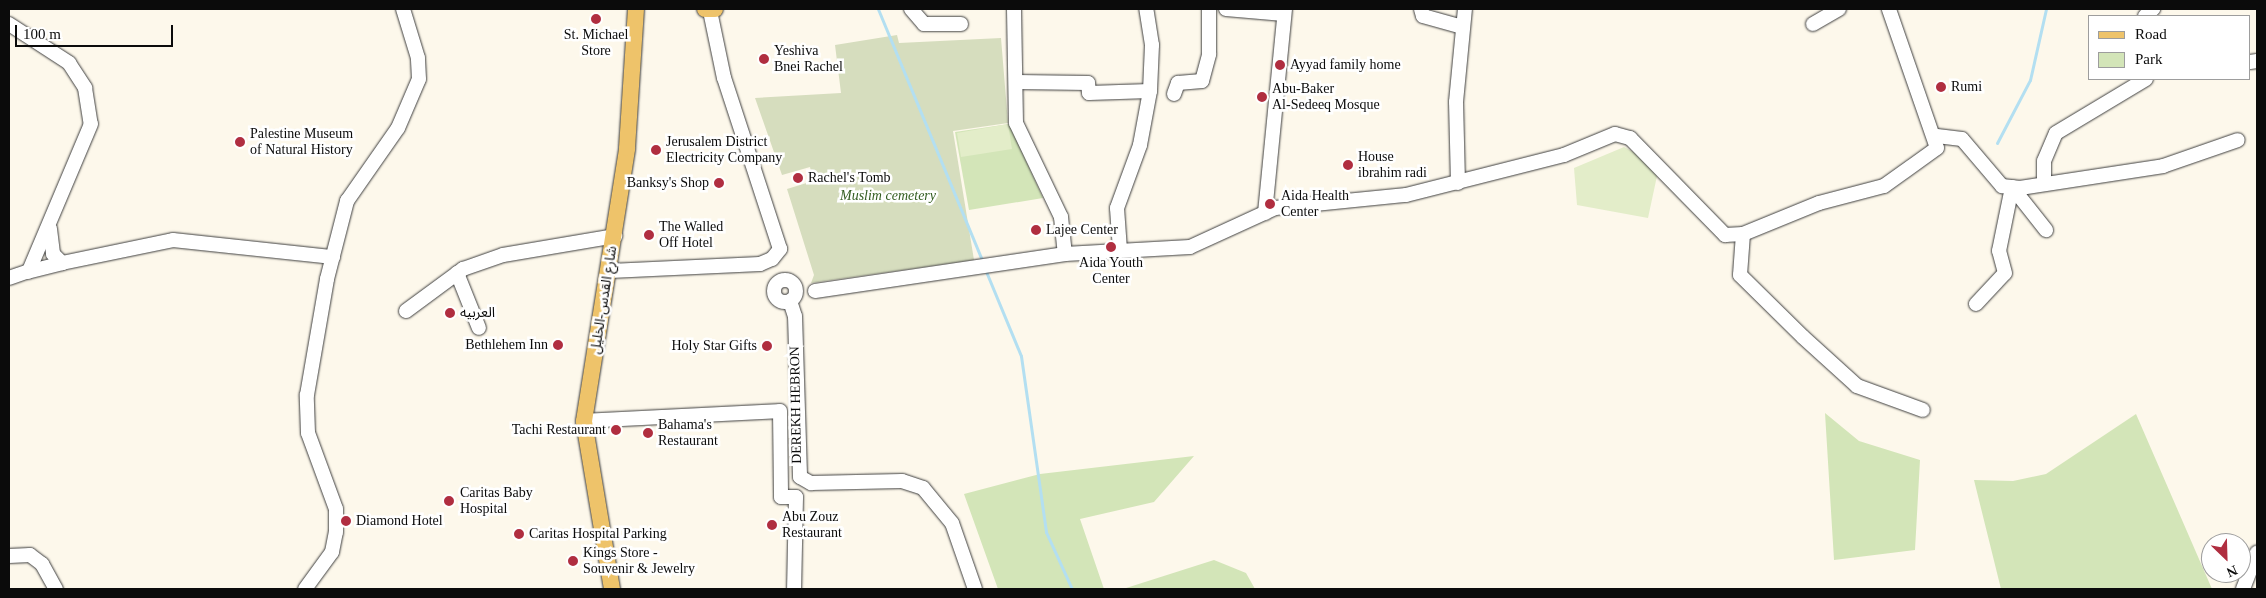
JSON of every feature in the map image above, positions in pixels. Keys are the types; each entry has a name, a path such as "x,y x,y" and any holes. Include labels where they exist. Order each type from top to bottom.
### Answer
{"main road":[{"name":"شارع القدس-الخليل","path":"612,589 584,421 615,236 636,9"}],"street":[{"path":"306,589 332,552 336,532 336,509 306,414 333,257 347,201 398,128 419,79 418,58 403,9"},
{"path":"911,9 924,24 961,24"},
{"path":"1014,9 1017,82 1016,123 1061,217 1065,254"},
{"path":"1120,250 1117,208 1140,145 1150,91 1152,45 1146,9"},
{"path":"1174,94 1178,83 1202,81 1209,54 1208,9"},
{"path":"1226,9 1284,11 1265,213"},
{"path":"1421,9 1422,16 1463,27"},
{"path":"1458,183 1456,102 1465,9"},
{"path":"1814,24 1839,9"},
{"path":"815,291 1065,254 1190,246 1265,213 1406,195 1564,155 1615,134 1630,138 1725,235 1743,234 1819,203 1884,186 1937,148 1936,136 1913,87 1889,9"},
{"path":"610,271 760,264 772,259 780,249 724,78 710,10"},
{"path":"9,24 69,62 91,106 91,124 50,229 39,241 27,272"},
{"path":"2044,184 2044,161 2056,133 2144,80"},
{"path":"1017,82 1088,83 1089,93 1150,91"},
{"path":"1936,136 1962,138 2002,186 2012,187 2163,166 2238,140"},
{"path":"2012,187 2046,230"},
{"path":"1976,304 2004,273 1999,251 2012,187"},
{"path":"50,229 53,254 62,263"},
{"path":"1743,234 1740,275 1803,337 1857,386 1923,410"},
{"path":"406,311 457,273 504,255 615,236"},
{"path":"9,278 62,263 173,240 333,257"},
{"path":"457,273 479,328"},
{"name":"DEREKH HEBRON","path":"790,301 795,316 800,477 811,484 891,480 923,488 952,523 975,589"},
{"path":"584,421 780,411 781,497 796,497 794,589"},
{"path":"2243,589 2257,553"},
{"path":"9,556 30,555 42,564 56,589"}],"green space":[{"name":"Muslim cemetery","path":"897,35 899,43 1001,38 1008,123 953,131 974,260 811,283 814,275 787,189 813,181 810,167 782,175 755,98 841,93 835,45"},
{"path":"1008,124 1012,149 961,157 957,133"},
{"path":"1009,124 1043,198 969,210 955,132"},
{"path":"1624,147 1637,154 1657,176 1648,218 1577,205 1574,168"},
{"path":"1825,413 1859,441 1920,460 1915,550 1834,560"},
{"path":"2136,414 2201,564 2201,583 2209,583 2212,589 2001,589 1974,480 2013,481 2046,474"},
{"path":"1194,456 1154,502 1080,519 1104,589 998,589 964,494 1040,474"},
{"path":"1214,560 1246,573 1255,589 1123,589"}],"waterway":[{"path":"878,9 983,263"},
{"path":"1997,143 2030,80 2046,9"},
{"path":"985,269 1021,356 1046,532 1072,589"}],"place":[{"name":"St. Michael Store","path":"596,19"},
{"name":"Yeshiva Bnei Rachel","path":"764,59"},
{"name":"Ayyad family home","path":"1280,65"},
{"name":"Rumi","path":"1941,87"},
{"name":"Abu-Baker Al-Sedeeq Mosque","path":"1262,97"},
{"name":"Palestine Museum of Natural History","path":"240,142"},
{"name":"Jerusalem District Electricity Company","path":"656,150"},
{"name":"House ibrahim radi","path":"1348,165"},
{"name":"Rachel's Tomb","path":"798,178"},
{"name":"Banksy's Shop","path":"719,183"},
{"name":"Aida Health Center","path":"1270,204"},
{"name":"Lajee Center","path":"1036,230"},
{"name":"The Walled Off Hotel","path":"649,235"},
{"name":"Aida Youth Center","path":"1111,247"},
{"name":"العربيه","path":"450,313"},
{"name":"Bethlehem Inn","path":"558,345"},
{"name":"Holy Star Gifts","path":"767,346"},
{"name":"Tachi Restaurant","path":"616,430"},
{"name":"Bahama's Restaurant","path":"648,433"},
{"name":"Caritas Baby Hospital","path":"449,501"},
{"name":"Diamond Hotel","path":"346,521"},
{"name":"Abu Zouz Restaurant","path":"772,525"},
{"name":"Caritas Hospital Parking","path":"519,534"},
{"name":"Kings Store - Souvenir & Jewelry","path":"573,561"}]}
